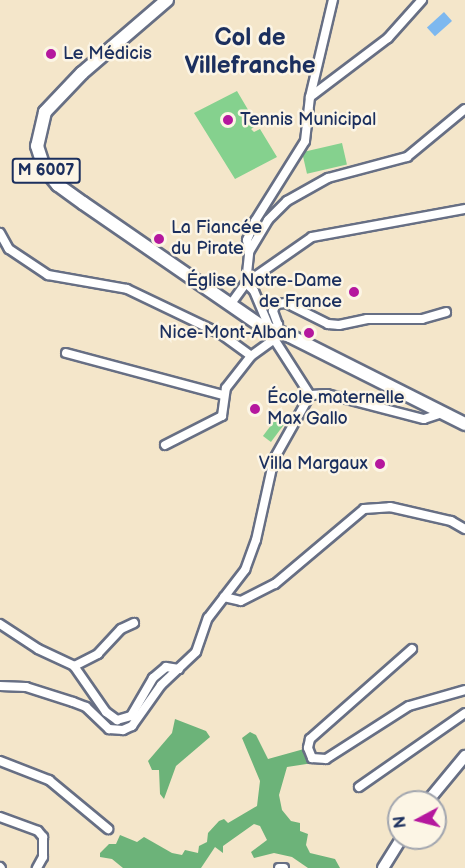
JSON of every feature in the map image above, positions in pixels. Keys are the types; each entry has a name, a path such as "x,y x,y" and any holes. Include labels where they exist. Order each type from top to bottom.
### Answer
{"main road":[{"name":"M 6007","path":"167,0 59,95 39,124 37,146 44,168 58,185 274,333 465,424"}],"street":[{"path":"246,283 249,252 247,240 257,217 305,141 310,97 333,0"},
{"path":"310,97 388,38 422,0"},
{"path":"249,252 268,220 303,190 328,177 407,157 465,109"},
{"path":"230,305 246,283 312,237 465,209"},
{"path":"0,232 9,249 48,275 128,290 221,334 251,357"},
{"path":"246,283 254,291 274,333 310,395"},
{"path":"165,445 222,416 223,395 251,357 274,333 273,311 280,303 339,325 367,319 422,319 446,312"},
{"path":"66,353 223,395"},
{"path":"310,395 327,394 428,419 443,413"},
{"path":"0,686 26,687 73,702 116,730 132,726 167,679 196,652 204,623 252,556 274,459 310,395"},
{"path":"415,415 424,404"},
{"path":"224,597 241,601 275,584 357,513 382,507 451,521 465,529"},
{"path":"74,666 98,654 121,629 134,623"},
{"path":"0,624 38,649 74,666 106,712 117,720 132,716 159,673 166,667 179,669"},
{"path":"412,650 310,739 308,748 312,758 326,759 410,706 465,690"},
{"path":"159,673 167,679"},
{"path":"359,788 465,713"},
{"path":"436,790 465,756"},
{"path":"0,761 49,780 108,829"},
{"path":"0,817 38,831 43,837 43,857 38,868"},
{"path":"383,868 394,850"},
{"path":"279,868 284,868"}],"green space":[{"path":"237,91 257,125 251,129 254,132 260,129 277,157 235,179 194,113"},
{"path":"342,143 347,164 307,174 302,152"},
{"path":"278,416 286,422 271,442 263,436"},
{"path":"175,719 206,731 210,737 176,766 164,799 160,794 159,770 152,770 148,761 172,733"},
{"path":"250,732 256,735 268,759 304,749 313,763 287,767 279,795 282,810 291,821 300,823 300,831 308,834 306,845 310,853 335,859 340,868 308,868 292,857 274,853 254,858 251,852 267,840 260,826 254,824 223,846 223,853 215,847 201,868 123,868 112,859 100,857 100,853 109,844 116,844 120,835 137,842 144,837 172,853 182,855 185,850 198,853 199,846 207,842 208,833 219,821 224,819 228,823 257,806 260,781 242,738"}],"water":[{"path":"444,12 452,21 435,36 427,27"}],"place":[{"name":"Le Médicis","path":"51,54"},
{"name":"Tennis Municipal","path":"228,120"},
{"name":"La Fiancée du Pirate","path":"159,239"},
{"name":"Église Notre-Dame de France","path":"354,292"},
{"name":"Nice-Mont-Alban","path":"309,333"},
{"name":"École maternelle Max Gallo","path":"255,409"},
{"name":"Villa Margaux","path":"380,464"}],"district":[{"name":"Col de Villefranche","path":"250,52"}]}
